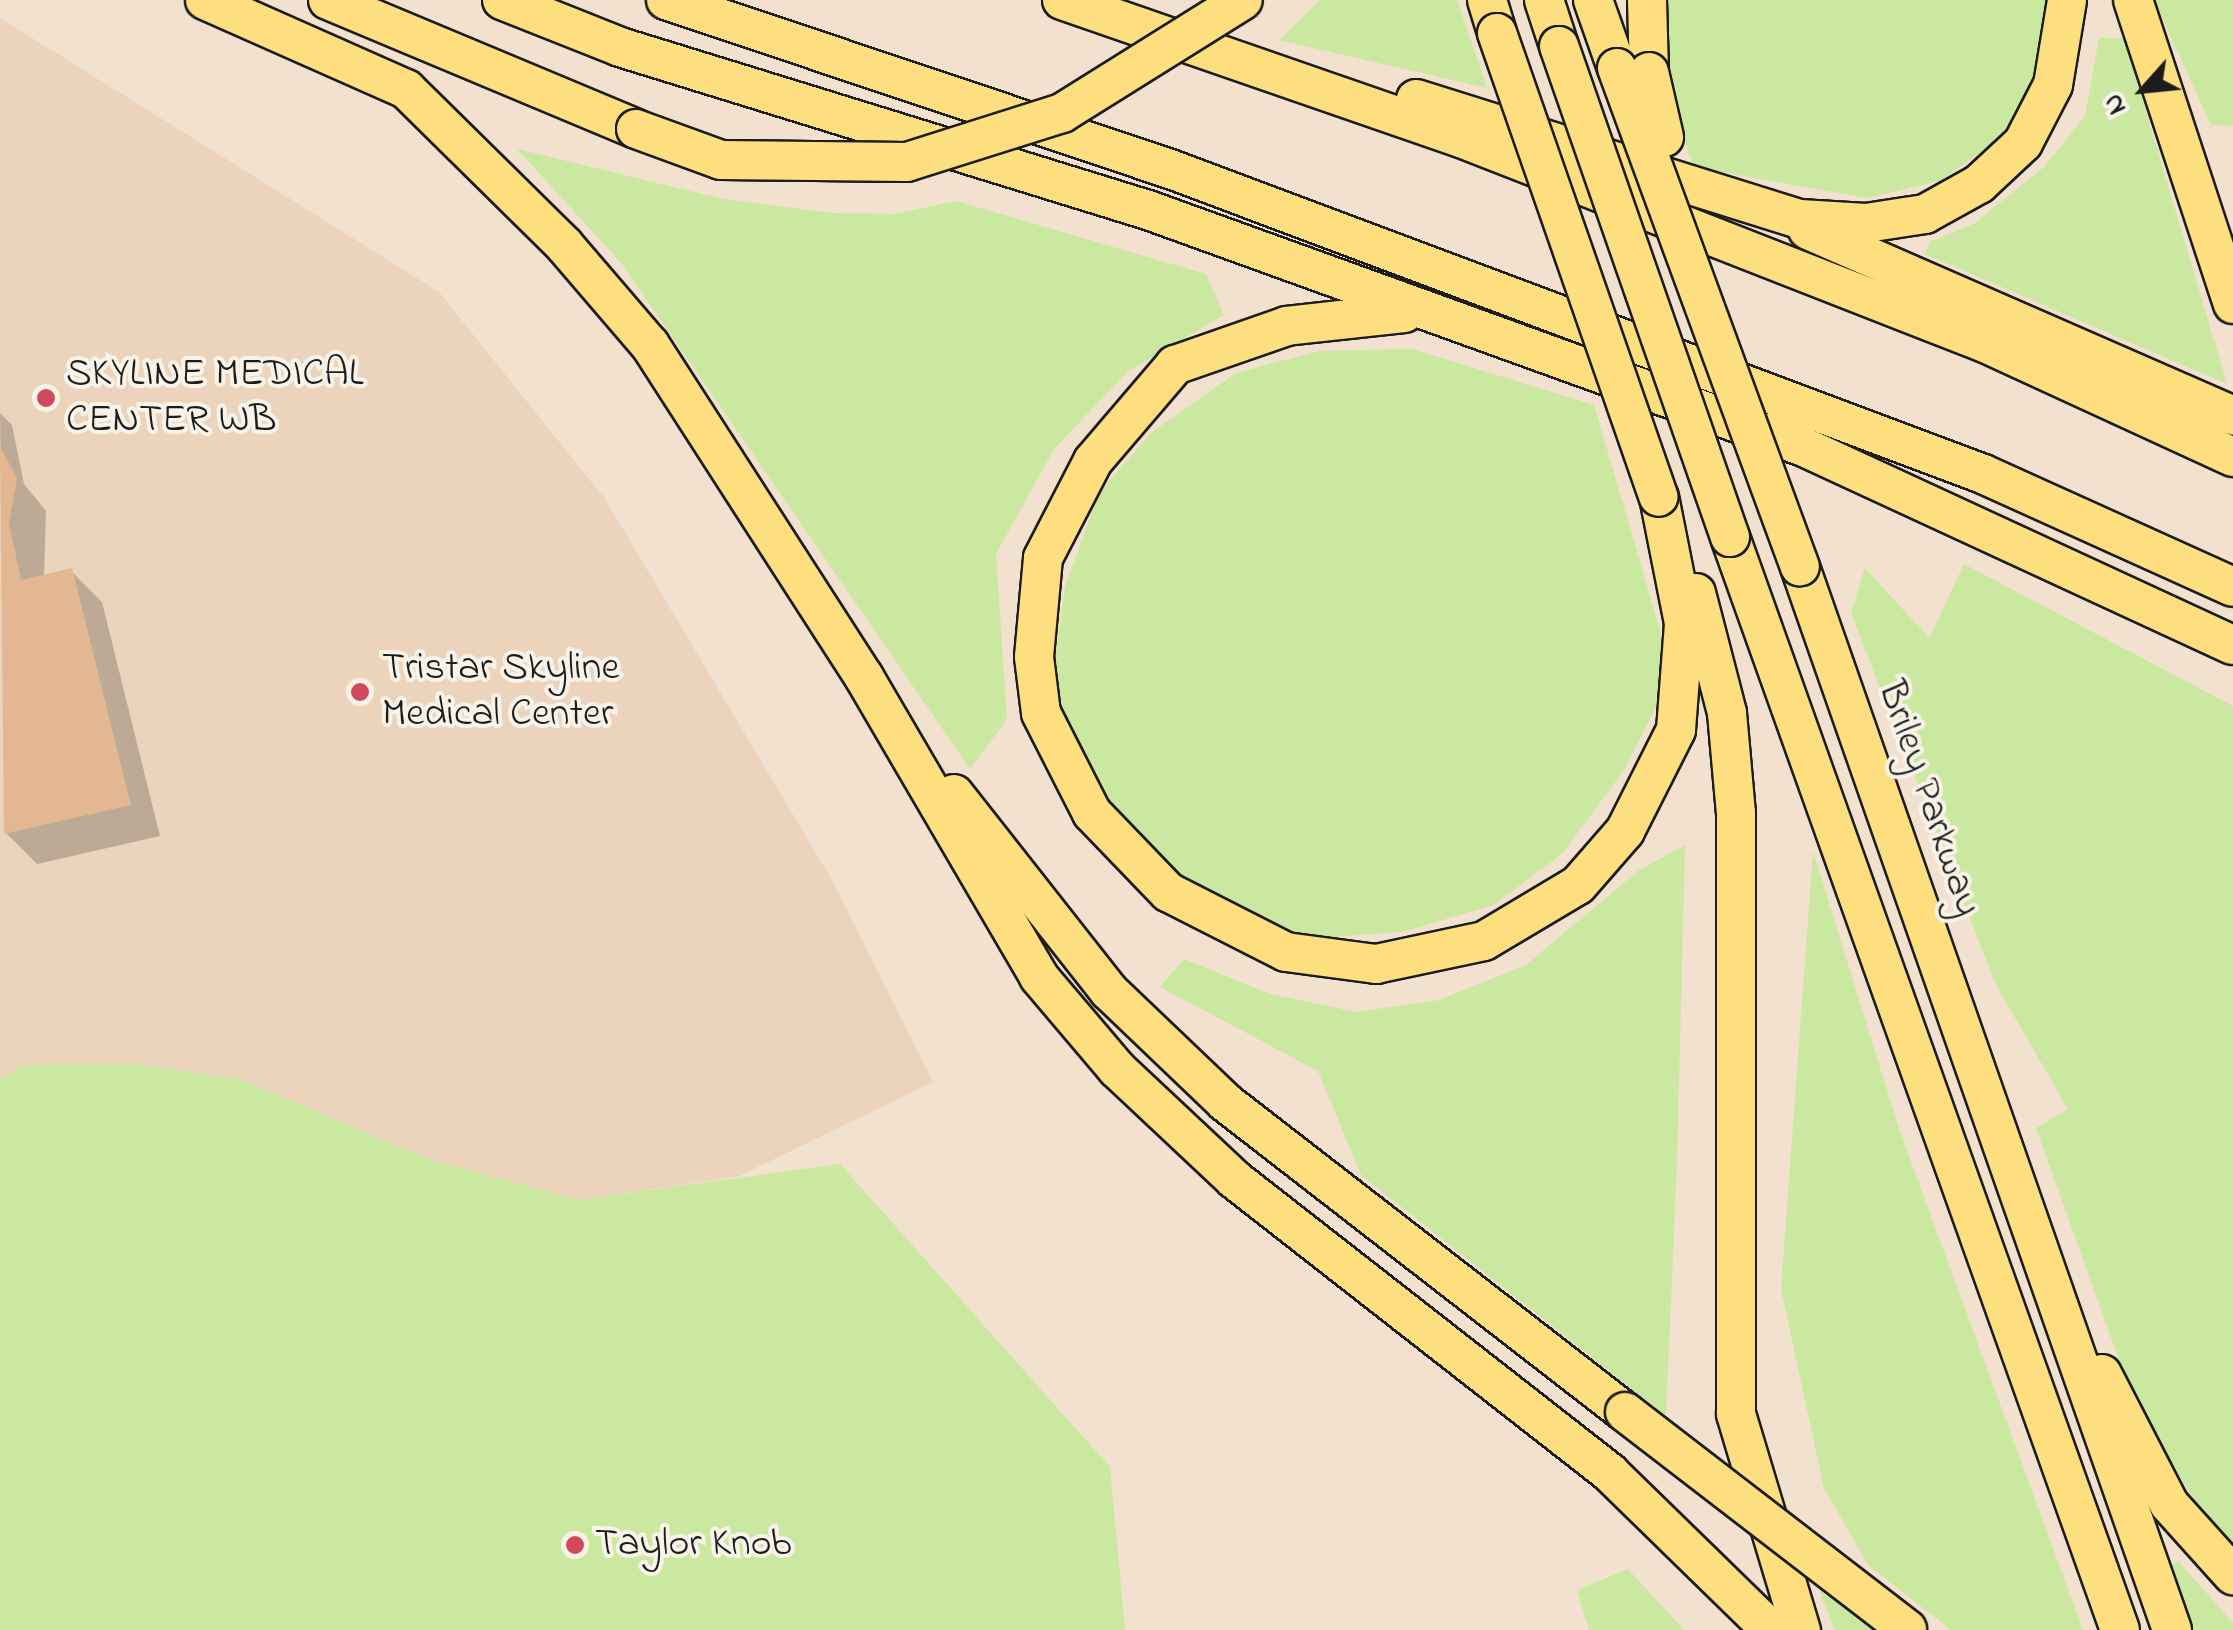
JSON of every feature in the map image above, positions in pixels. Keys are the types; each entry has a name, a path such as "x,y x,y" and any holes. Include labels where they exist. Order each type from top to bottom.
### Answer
{"highway":[{"path":"205,0 406,89 564,246 650,345 864,677 1039,977 1116,1069 1234,1180 1610,1473 1772,1630"},
{"path":"328,0 636,129 721,160 907,162 1062,113 1243,0"},
{"path":"502,0 620,47 1148,210 1804,448 2233,645"},
{"path":"666,0 1228,190 1983,474 2233,587"},
{"path":"1062,0 1262,66 1985,344 2233,458"},
{"path":"1544,0 1730,536 2120,1630"},
{"path":"1593,0 1633,70"},
{"path":"1633,70 1647,0"},
{"path":"1262,66 1452,107 1800,219 1866,223 1926,214 1979,184 2023,143 2053,84 2067,0"},
{"path":"2133,0 2233,304"},
{"path":"1492,16 1659,497 1692,580 1727,713 1742,1018 1736,1414 1801,1630"},
{"name":"Briley Parkway","path":"1633,70 1698,285 2172,1630"},
{"path":"1717,194 2107,354 2233,416"},
{"path":"1494,337 1388,314 1235,341 1176,365 1093,461 1044,558 1034,656 1041,713 1063,762 1131,860 1204,915 1330,963 1425,960 1527,920 1578,884 1626,830 1676,730 1684,623 1659,497"},
{"path":"864,677 1109,991 1256,1127 1907,1630"},
{"path":"2026,1216 2169,1504 2233,1575"}],"shaded area":[{"name":"Tristar Skyline Medical Center","path":"0,18 439,292 605,499 835,885 933,1082 737,1177 577,1200 428,1159 242,1080 133,1063 21,1065 0,1080"}],"green space":[{"path":"1320,0 1457,0 1487,88 1279,40"},
{"path":"1657,0 2052,0 2038,84 2003,137 1939,181 1867,198 1693,167 1667,81"},
{"path":"2154,0 2233,0 2233,126 2211,125"},
{"path":"2099,38 2124,38 2227,384 1925,254 1930,242 1975,223 2044,167 2085,116"},
{"path":"517,149 723,199 832,213 894,214 956,201 1206,274 1224,315 1127,372 1054,449 996,554 1007,719 970,769 622,264"},
{"path":"1412,349 1594,405 1664,644 1658,703 1624,770 1562,854 1494,905 1402,932 1317,938 1247,925 1158,867 1106,807 1070,742 1054,668 1065,587 1099,493 1152,432 1236,373 1319,351"},
{"path":"1964,564 2233,706 2233,1547 2214,1533 2132,1396 2036,1128 2068,1109 1996,985 1851,613 1865,568 1929,638"},
{"path":"1685,845 1666,1416 1361,1175 1318,1071 1160,987 1184,959 1270,994 1356,1012 1439,1000 1526,965 1638,871"},
{"path":"1813,851 1899,1129 2083,1630 1951,1630 1868,1565 1824,1488 1781,1289"},
{"path":"133,1063 242,1080 428,1159 577,1200 840,1164 1110,1467 1125,1630 0,1630 0,1080 21,1065"},
{"path":"2178,1561 2233,1623 2233,1630 2192,1630 2169,1567"},
{"path":"1628,1569 1684,1630 1589,1630 1577,1590"},
{"path":"1818,1588 1873,1630 1835,1630"}],"building":[{"path":"0,446 17,478 9,523 21,580 72,568 131,805 4,834"}],"place":[{"name":"SKYLINE MEDICAL CENTER WB","path":"46,398"},
{"name":"Tristar Skyline Medical Center","path":"360,692"},
{"name":"Taylor Knob","path":"575,1545"}]}
